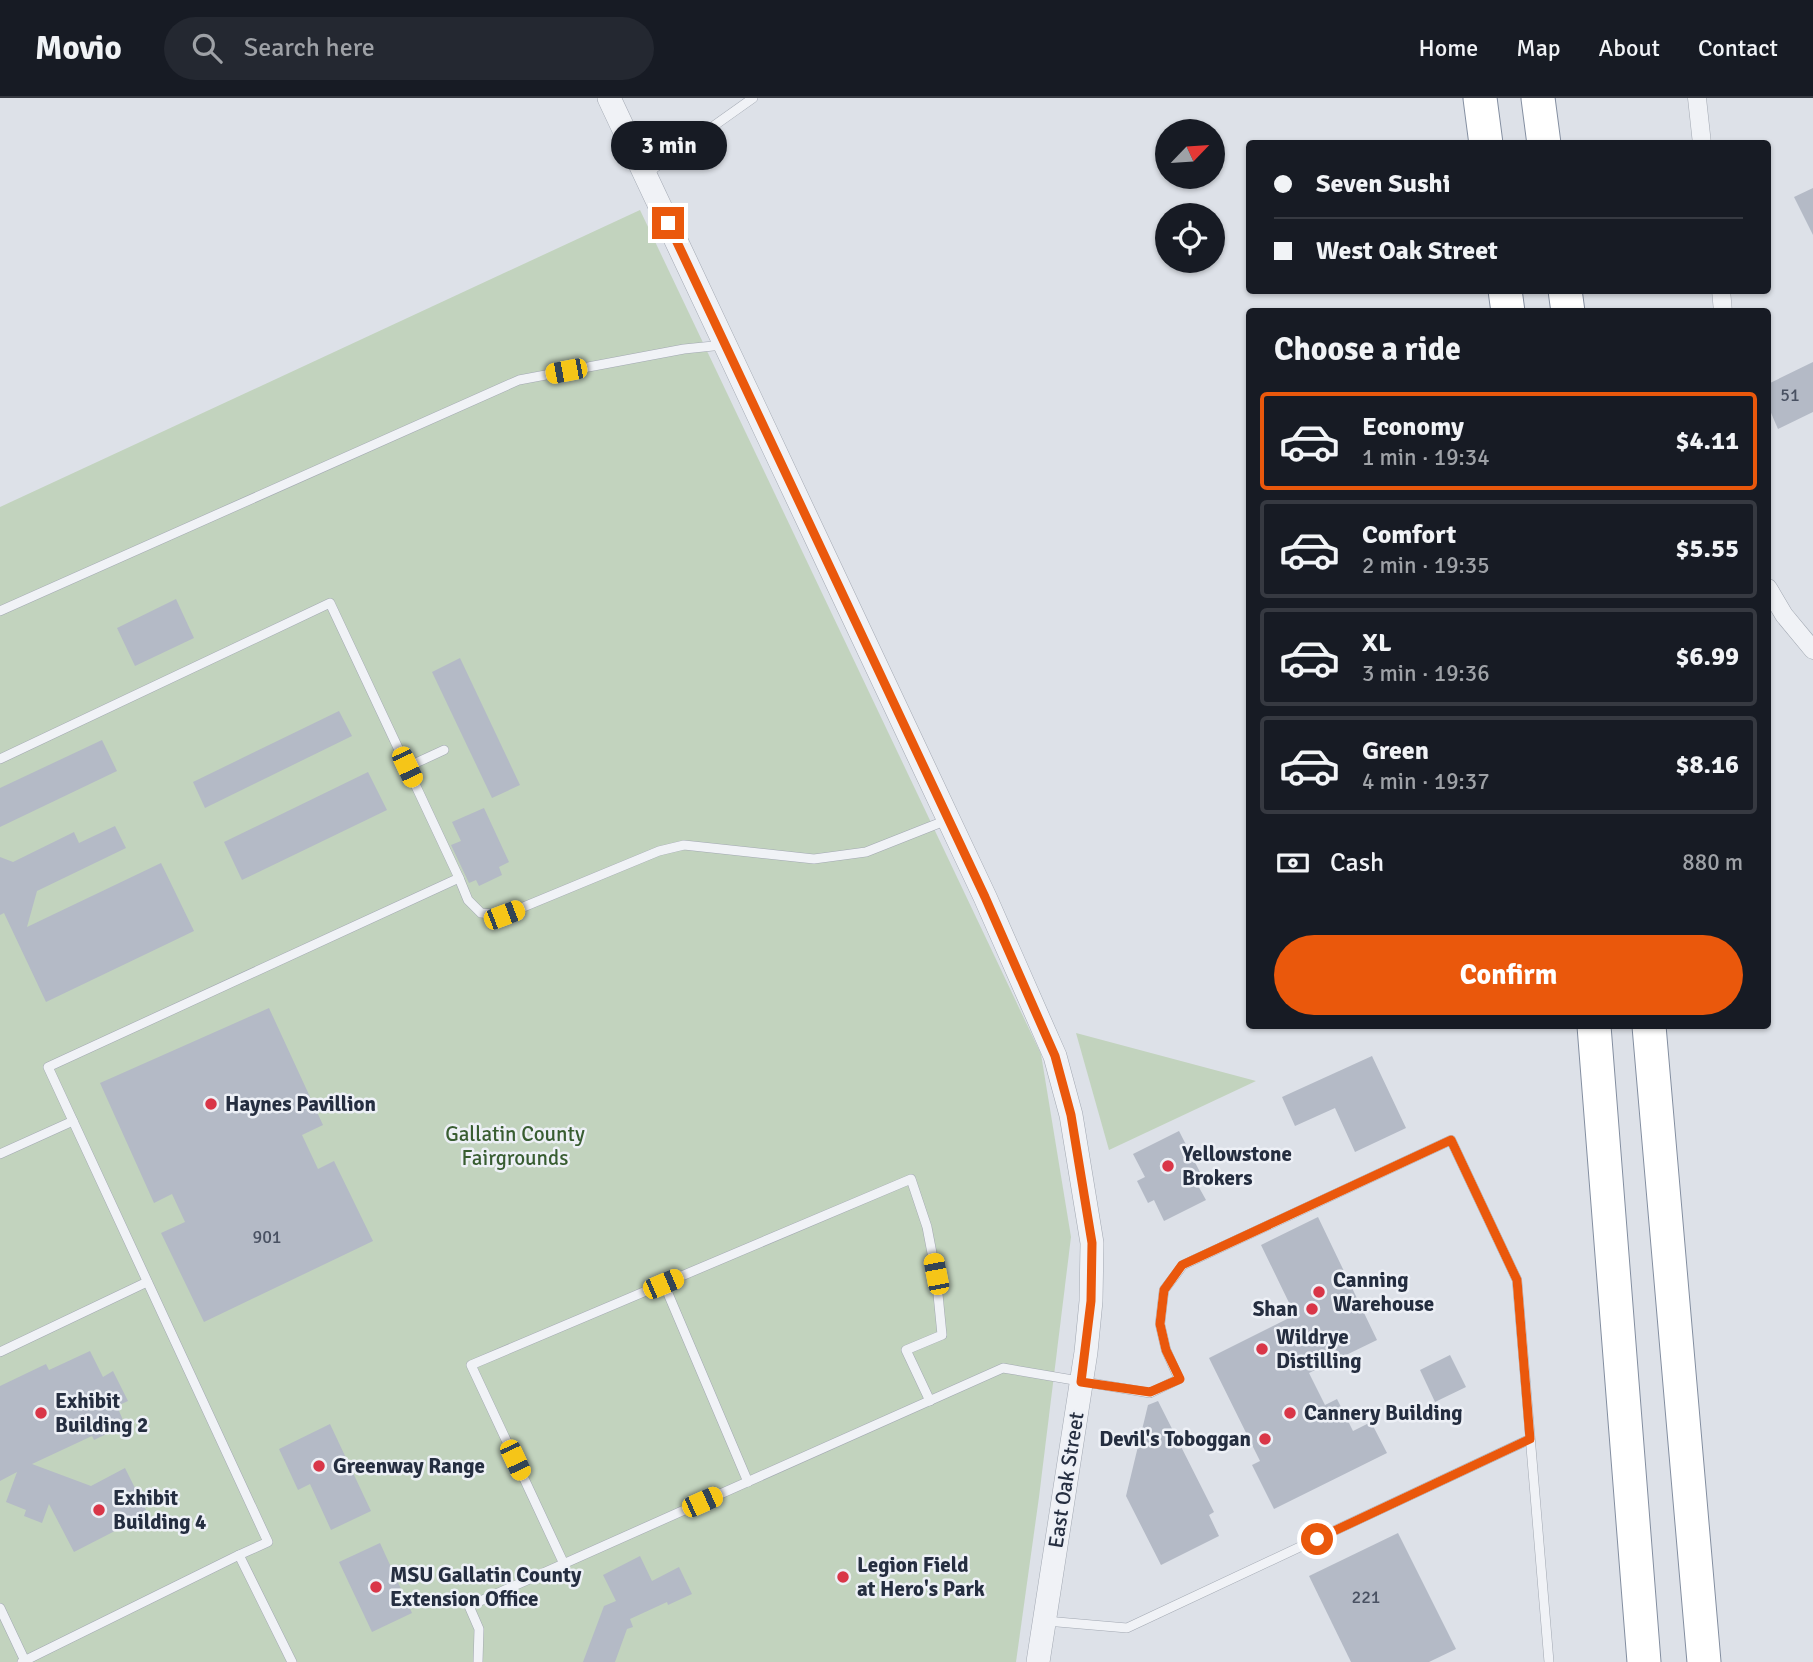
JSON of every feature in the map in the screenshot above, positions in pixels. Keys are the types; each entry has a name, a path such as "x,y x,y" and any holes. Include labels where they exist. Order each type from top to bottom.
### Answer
{"highway":[{"path":"1480,98 1485,140"},
{"path":"1538,98 1543,140"},
{"path":"1594,1029 1644,1662"},
{"path":"1648,1029 1704,1662"}],"street":[{"name":"East Oak Street","path":"608,98 949,819 1055,1056 1071,1115 1092,1243 1091,1301 1038,1662"},
{"path":"1697,98 1702,140"},
{"path":"1771,593 1784,615 1813,650"}],"lane":[{"path":"645,175 753,98"},
{"path":"0,611 519,380 684,349 725,344"},
{"path":"0,759 330,603 468,900 481,913 504,915 660,851 684,845 814,859 866,852 949,819"},
{"path":"407,767 444,750"},
{"path":"0,1608 26,1661 268,1542 48,1067 458,878"},
{"path":"0,1154 73,1121"},
{"path":"478,1662 480,1629 469,1606 1003,1368 1150,1392 1180,1379 1166,1350 1160,1324 1164,1290 1182,1265 1451,1140 1517,1280 1549,1662"},
{"path":"564,1564 471,1365 911,1179 929,1238 936,1274 942,1335 906,1350 930,1401"},
{"path":"0,1352 148,1282"},
{"path":"663,1284 748,1482"},
{"path":"1044,1621 1127,1628 1530,1439"},
{"path":"239,1555 292,1662"}],"green space":[{"name":"Gallatin County Fairgrounds","path":"640,210 1041,1054 1071,1237 1016,1662 0,1662 0,507"},
{"path":"1076,1033 1256,1081 1109,1150"}],"building":[{"path":"1813,188 1813,235 1794,197"},
{"path":"1813,362 1813,412 1778,429 1771,413 1771,383"},
{"path":"176,599 194,638 135,666 117,628"},
{"path":"460,658 520,785 492,798 432,672"},
{"path":"339,711 352,736 205,808 193,782"},
{"path":"102,740 117,771 0,827 0,788"},
{"path":"368,772 387,810 242,880 224,842"},
{"path":"484,808 509,862 499,867 502,875 479,886 476,880 469,883 451,845 461,841 452,822"},
{"path":"115,826 126,848 37,891 27,927 161,863 194,931 46,1002 4,913 0,915 0,857 13,862 74,832 79,843"},
{"path":"269,1008 323,1125 302,1135 318,1169 334,1161 373,1241 204,1322 161,1233 185,1222 172,1194 154,1203 100,1083"},
{"path":"1372,1056 1406,1128 1355,1152 1335,1108 1295,1126 1282,1097"},
{"name":"Yellowstone Brokers","path":"1179,1131 1203,1178 1196,1182 1206,1200 1164,1221 1154,1200 1148,1203 1137,1181 1145,1177 1133,1154"},
{"name":"Cannery Building","path":"1318,1217 1377,1340 1309,1373 1325,1405 1337,1399 1353,1431 1371,1422 1387,1453 1274,1509 1252,1465 1260,1461 1209,1358 1295,1315 1261,1245"},
{"path":"90,1351 103,1377 113,1371 128,1401 117,1406 125,1425 94,1440 92,1436 32,1464 91,1486 125,1468 148,1514 74,1552 49,1504 42,1523 24,1516 26,1510 6,1502 17,1472 0,1481 0,1386 46,1364 49,1370"},
{"path":"1450,1355 1466,1387 1435,1402 1420,1370"},
{"path":"1158,1401 1214,1512 1209,1515 1219,1536 1161,1565 1126,1496 1148,1405"},
{"name":"Greenway Range","path":"330,1424 371,1511 331,1530 310,1484 298,1490 279,1449"},
{"path":"1398,1533 1456,1649 1429,1662 1351,1662 1309,1576"},
{"name":"MSU Gallatin County Extension Office","path":"380,1543 412,1613 372,1632 339,1562"},
{"path":"640,1556 652,1581 679,1567 692,1594 630,1619 633,1627 627,1629 615,1662 583,1662 604,1606 616,1601 603,1575"}],"place":[{"name":"Haynes Pavillion","path":"211,1104"},
{"name":"Yellowstone Brokers","path":"1168,1166"},
{"name":"Canning Warehouse","path":"1319,1292"},
{"name":"Shan","path":"1312,1309"},
{"name":"Wildrye Distilling","path":"1262,1349"},
{"name":"Exhibit Building 2","path":"41,1413"},
{"name":"Cannery Building","path":"1290,1413"},
{"name":"Devil's Toboggan","path":"1265,1439"},
{"name":"Greenway Range","path":"319,1466"},
{"name":"Exhibit Building 4","path":"99,1510"},
{"name":"Legion Field at Hero's Park","path":"843,1577"},
{"name":"MSU Gallatin County Extension Office","path":"376,1587"}],"route":[{"path":"668,223 985,897 1055,1056 1071,1115 1092,1243 1091,1301 1081,1382 1150,1392 1180,1379 1166,1350 1160,1324 1164,1290 1182,1265 1451,1140 1517,1280 1530,1439 1317,1539"}]}
